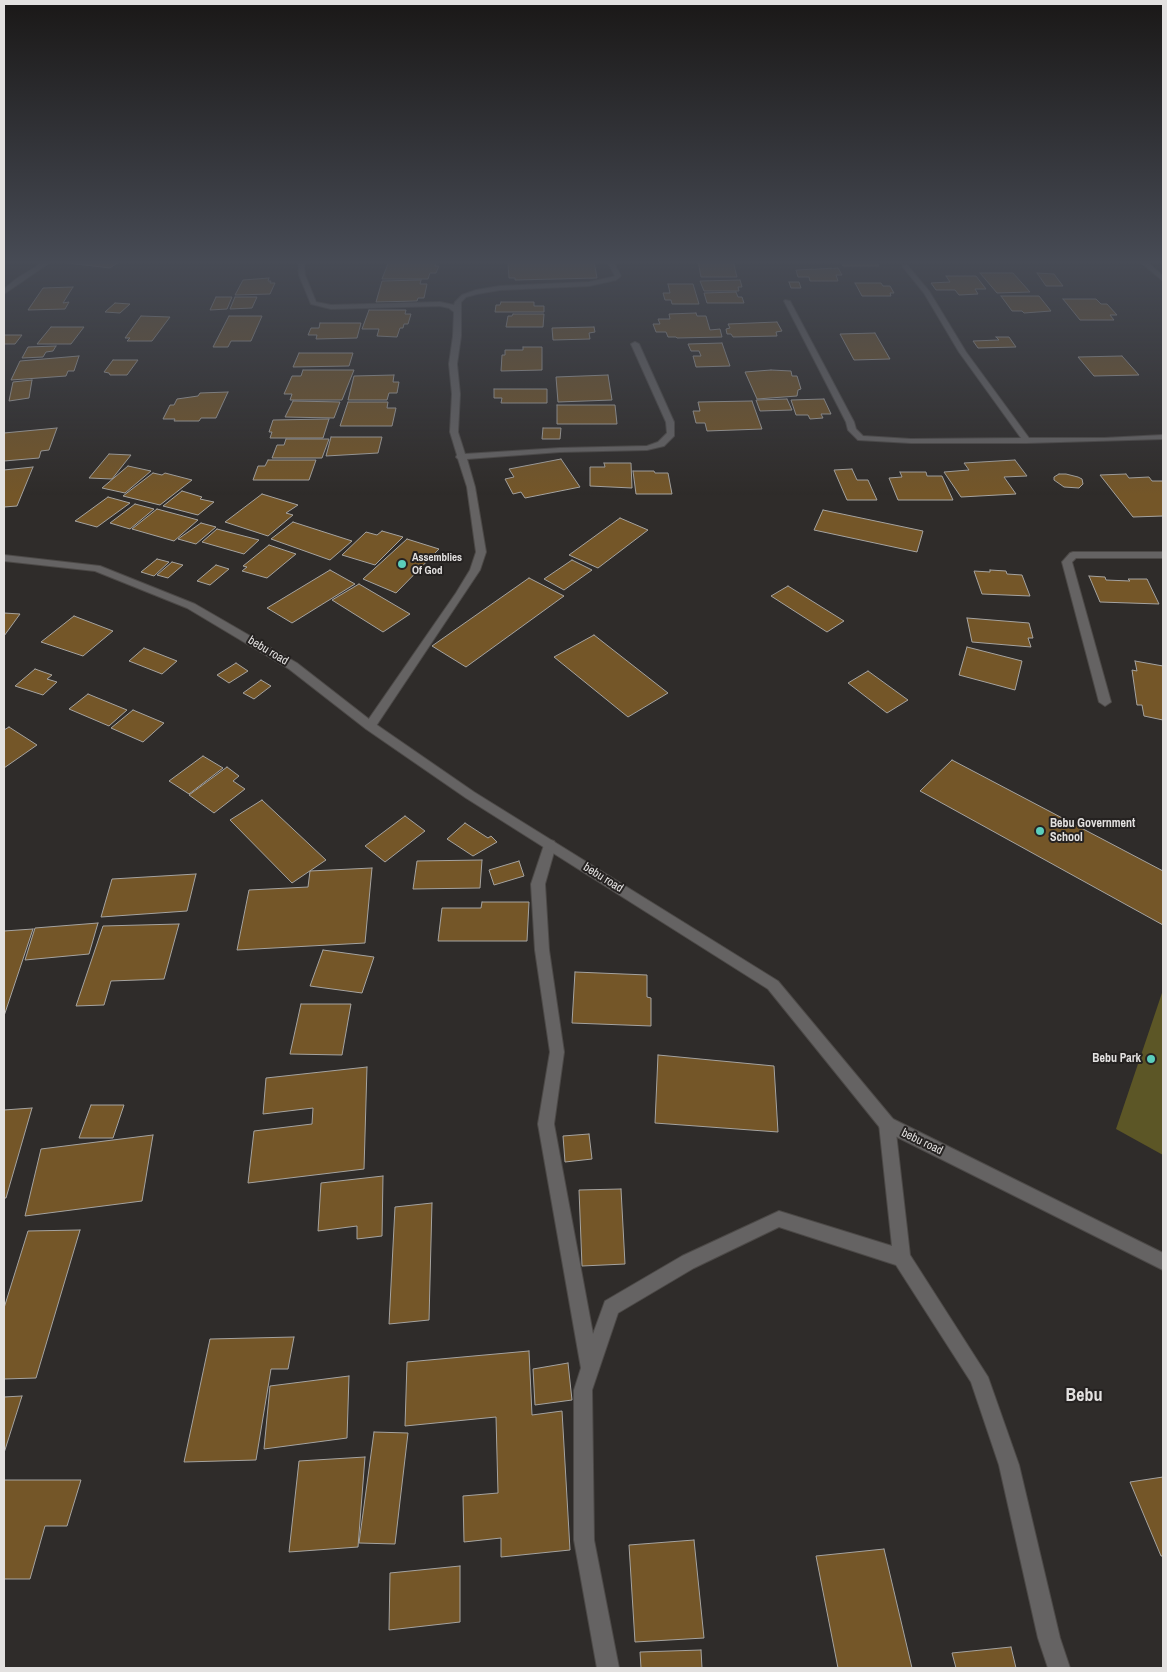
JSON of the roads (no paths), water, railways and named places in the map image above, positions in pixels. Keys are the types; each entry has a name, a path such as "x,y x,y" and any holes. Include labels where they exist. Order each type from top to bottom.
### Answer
{"street":[{"path":"370,726 424,644 460,594 475,570 481,552 471,487 460,458 454,432 456,394 453,364 457,339"},
{"path":"807,339 850,422 852,430 861,438 911,442 1163,437"},
{"path":"955,339 1027,441"},
{"path":"460,458 551,450 647,448 661,444 671,434 670,422 634,344"},
{"path":"1105,702 1067,562 1073,555 1163,556"},
{"name":"bebu road","path":"4,558 97,568 191,606 293,666 370,726 470,795 773,984 887,1124 1163,1262"},
{"path":"550,845 538,884 542,950 556,1052 546,1124 590,1369"},
{"path":"887,1124 902,1258 979,1377 1009,1465 1049,1638 1059,1668"},
{"path":"608,1668 584,1540 583,1390 611,1307 688,1262 779,1219 902,1258"}],"place":[{"name":"Assemblies Of God","path":"402,564"},
{"name":"Bebu Government School","path":"1040,831"},
{"name":"Bebu Park","path":"1151,1059"}],"district":[{"name":"Bebu","path":"1084,1396"}]}
